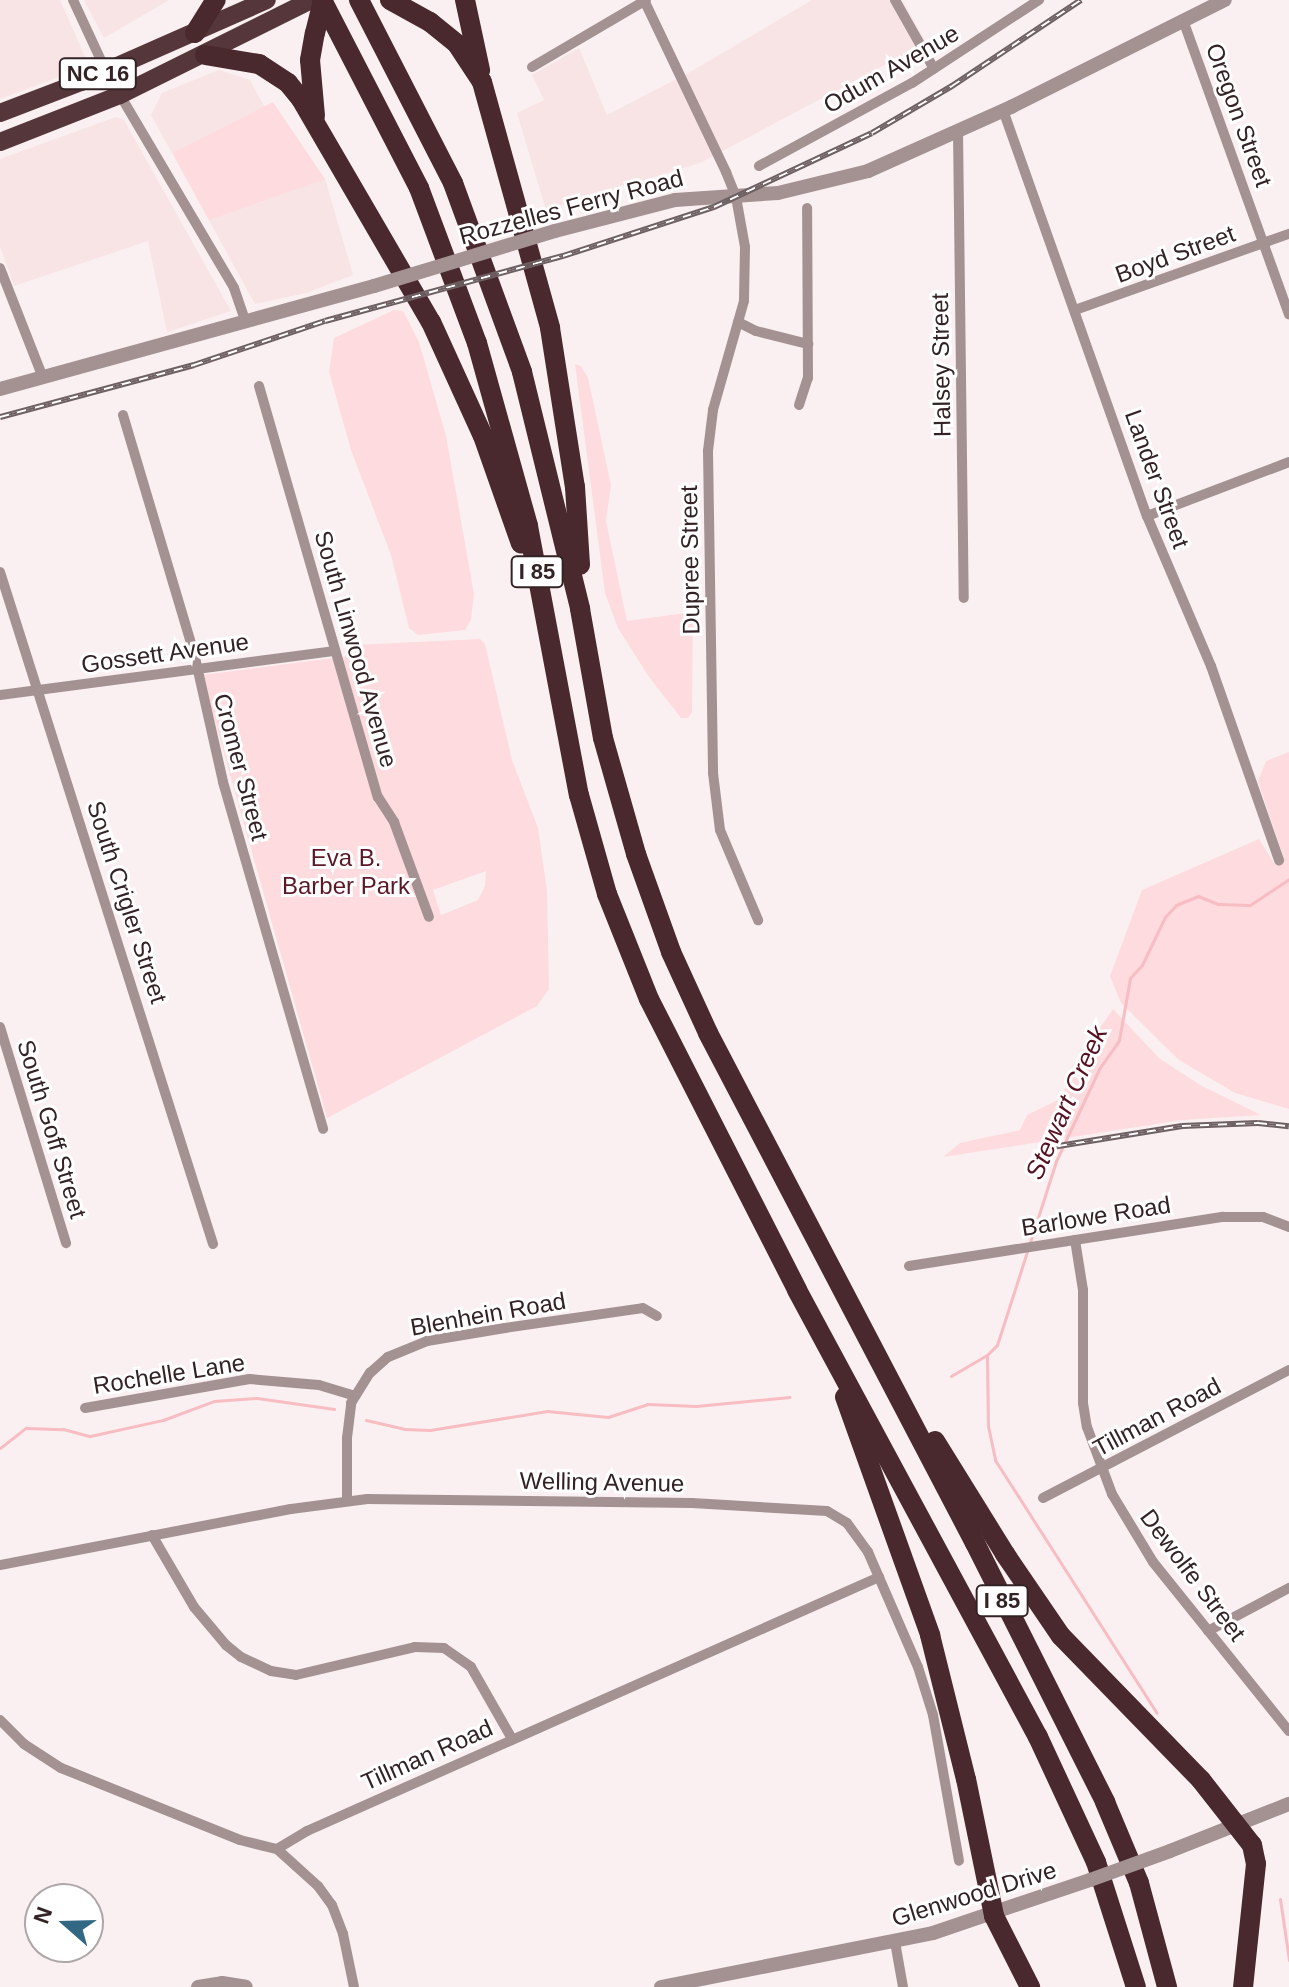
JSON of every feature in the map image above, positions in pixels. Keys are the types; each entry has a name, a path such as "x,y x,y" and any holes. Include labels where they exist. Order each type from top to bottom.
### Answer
{"highway":[{"path":"195,33 216,0"},
{"name":"NC 16","path":"0,113 106,71 267,0"},
{"path":"318,129 311,87 315,33 322,0"},
{"name":"I 85","path":"322,0 432,216 499,414 540,588 571,763 607,894 663,1031 1067,1797 1096,1862 1136,1987"},
{"name":"I 85","path":"359,0 453,183 522,372 580,609 603,738 648,890 708,1033 1105,1802 1139,1883 1167,1987"},
{"path":"390,0 430,22 457,44 482,82"},
{"path":"465,0 482,82 510,177 554,351 576,498 580,609"},
{"name":"NC 16","path":"0,142 120,95 306,3"},
{"path":"205,55 250,61 271,70 288,83 318,129 431,322 483,436 540,588"},
{"path":"821,1334 930,1635 963,1764 994,1916 1030,1987"},
{"path":"882,1366 908,1399 1005,1554 1061,1636 1201,1780 1252,1845 1256,1864 1243,1987"}],"street":[{"path":"73,0 106,71"},
{"path":"532,67 645,0"},
{"name":"Dupree Street","path":"645,0 704,121 736,197 746,267 738,322 713,410 708,451 713,773 720,830 758,920"},
{"path":"895,0 934,69"},
{"name":"Odum Avenue","path":"759,166 934,69 1039,0"},
{"name":"Rozzelles Ferry Road","path":"0,389 374,286 555,231 688,197 736,197 838,181 1003,110 1225,0"},
{"name":"Oregon Street","path":"1183,20 1289,314"},
{"path":"120,95 234,288 246,322"},
{"name":"Lander Street","path":"1003,110 1147,516 1216,678 1279,860"},
{"name":"Halsey Street","path":"958,131 964,598"},
{"path":"799,405 808,378 807,208"},
{"name":"Boyd Street","path":"1075,310 1289,234"},
{"path":"0,268 43,378"},
{"path":"738,322 756,331 808,344"},
{"name":"South Linwood Avenue","path":"259,386 378,797 394,822 429,917"},
{"name":"Cromer Street","path":"123,415 194,653 195,669 223,782 323,1129"},
{"path":"1147,516 1289,462"},
{"name":"South Crigler Street","path":"0,572 213,1244"},
{"name":"Gossett Avenue","path":"0,695 335,651"},
{"name":"South Goff Street","path":"0,1027 66,1243"},
{"name":"Barlowe Road","path":"909,1266 1235,1216 1263,1217 1289,1227"},
{"name":"Dewolfe Street","path":"1075,1240 1083,1290 1083,1403 1087,1427 1101,1468 1136,1539 1289,1731"},
{"name":"Blenhein Road","path":"354,1396 382,1362 417,1344 643,1308 657,1316"},
{"name":"Tillman Road","path":"1043,1498 1289,1370"},
{"name":"Rochelle Lane","path":"85,1408 249,1379 319,1385 354,1396"},
{"path":"347,1501 347,1438 354,1396"},
{"name":"Welling Avenue","path":"0,1565 347,1501 403,1497 814,1509 847,1523 868,1552 928,1695 959,1861"},
{"path":"152,1535 194,1607 226,1645 241,1657 271,1671 296,1675 415,1647 444,1648 471,1667 512,1739"},
{"name":"Tillman Road","path":"277,1849 307,1831 879,1577"},
{"path":"1208,1631 1289,1588"},
{"path":"0,1720 24,1744 61,1768 240,1840 277,1849 310,1878 332,1905 343,1934 354,1987"},
{"name":"Glenwood Drive","path":"661,1987 895,1942 994,1916 1289,1804"},
{"path":"895,1942 903,1987"},
{"path":"198,1987 222,1983 246,1987"}],"shaded area":[{"path":"0,0 60,0 87,61 83,68 0,99"},
{"path":"84,0 169,0 104,38"},
{"path":"812,0 902,0 926,43 700,163 546,210 517,113 544,100 532,75 579,48 607,115 692,71"},
{"path":"219,70 250,80 263,104 325,179 353,275 306,293 255,304 151,115 162,93"},
{"path":"116,117 124,120 231,311 167,332 148,241 14,286 0,246 0,159"}],"green space":[{"path":"273,102 325,179 209,220 173,153"},
{"path":"394,310 403,311 419,342 446,436 474,594 471,620 465,630 418,635 409,628 391,555 351,450 329,372 334,338"},
{"path":"575,364 581,366 588,378 611,485 606,521 627,621 693,612 692,712 688,718 681,718 649,677 618,628 605,593"},
{"name":"Eva B. Barber Park","path":"480,639 485,644 512,760 538,828 547,891 549,989 537,1006 327,1118 202,675 349,656 348,648 353,645","holes":["486,871 485,886 478,900 441,915 433,890"]},
{"path":"1289,752 1289,1109 1235,1093 1179,1060 1121,1003 1110,976 1142,890 1259,839 1274,863 1283,856 1258,781 1266,761"},
{"path":"1113,1009 1159,1058 1200,1085 1261,1115 1182,1120 943,1157 960,1143 1020,1130 1027,1115 1060,1099 1082,1054"}],"waterway":[{"name":"Stewart Creek","path":"951,1376 987,1355 997,1345 1056,1161 1099,1069 1119,1040 1130,978 1142,965 1165,917 1176,905 1198,896 1218,904 1250,905 1289,879"},
{"path":"987,1357 988,1426 995,1460 1157,1713"},
{"name":"Stewart Creek","path":"366,1420 404,1429 430,1430 547,1411 608,1417 648,1404 696,1406 790,1397"},
{"name":"Stewart Creek","path":"0,1448 26,1428 63,1429 90,1436 163,1420 214,1401 257,1398 334,1409"},
{"path":"1280,1899 1289,1960"}],"railway":[{"path":"0,417 194,365 325,321 563,256 714,207 872,133 952,86 1081,0"},
{"path":"1040,1149 1182,1126 1258,1123 1289,1126"}]}
